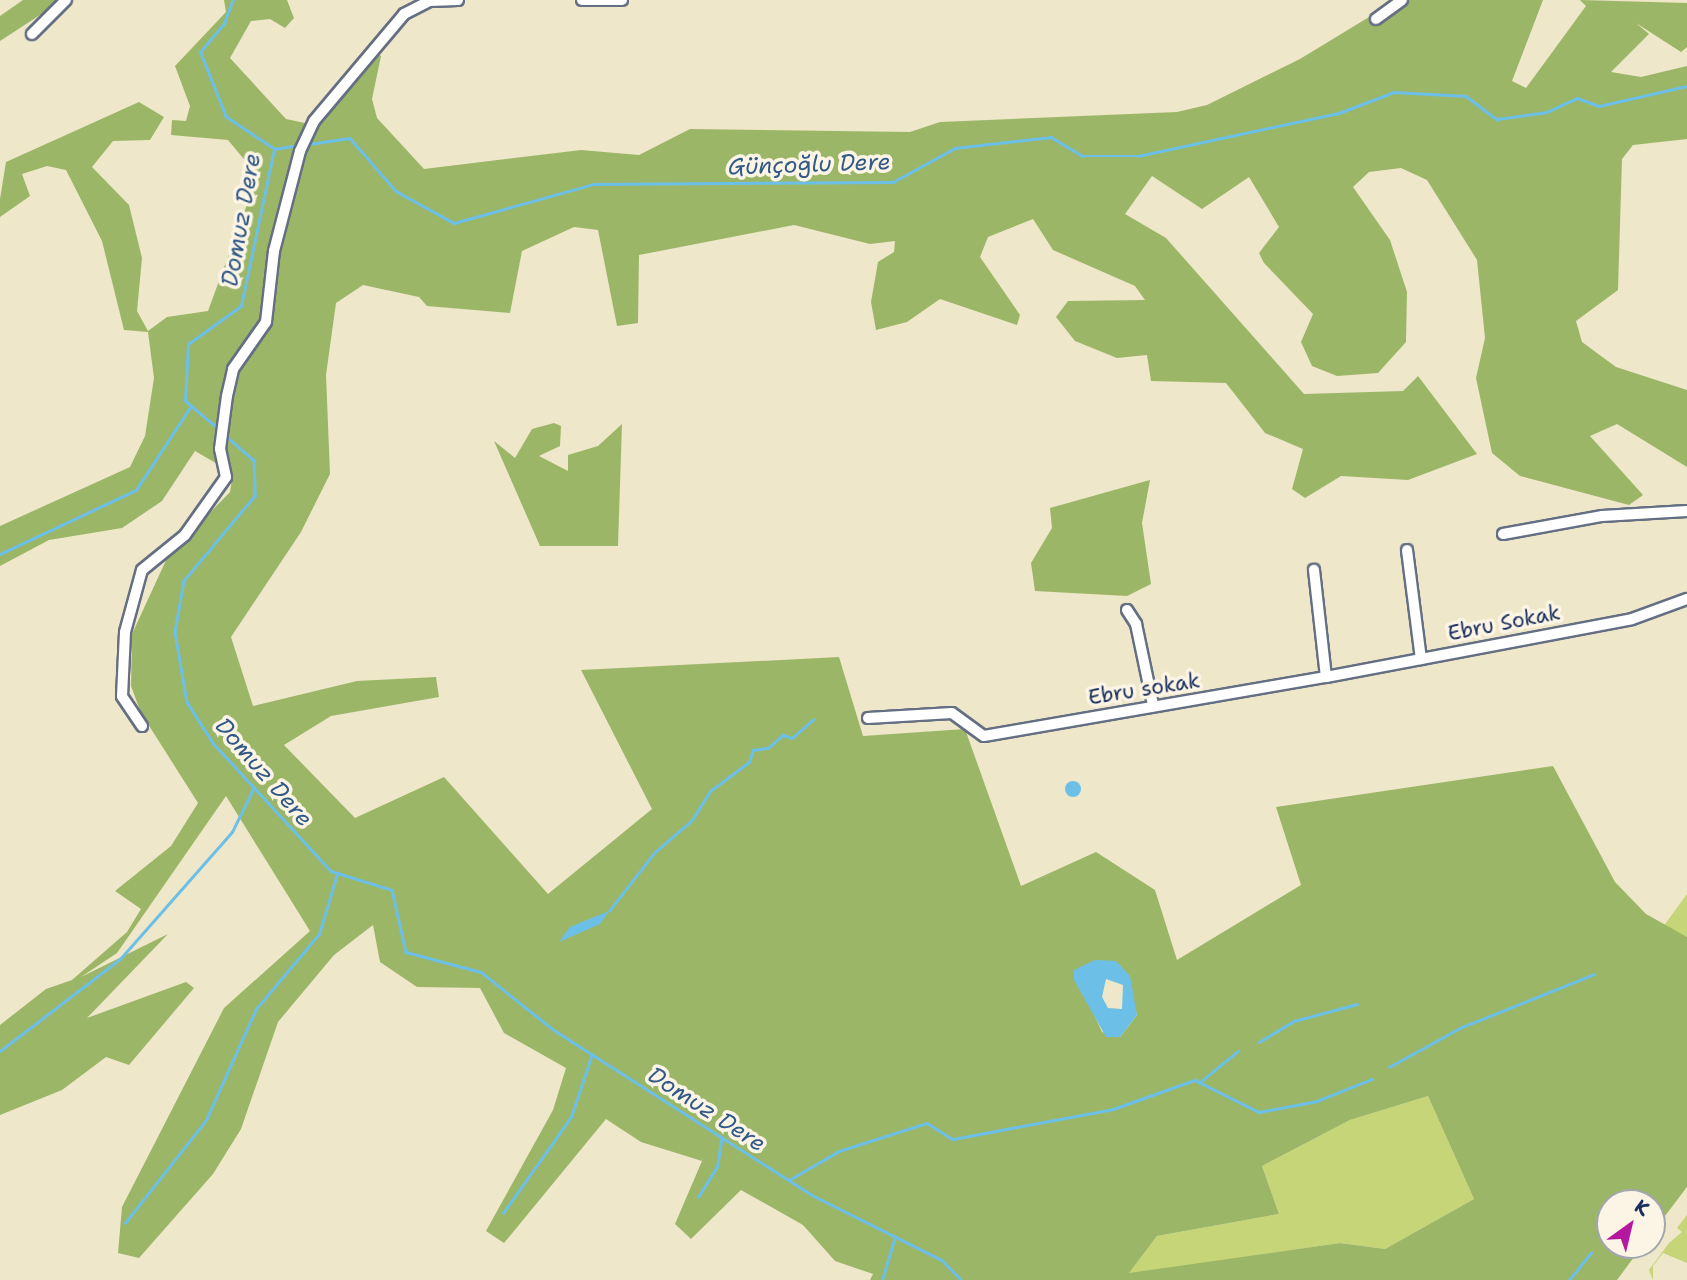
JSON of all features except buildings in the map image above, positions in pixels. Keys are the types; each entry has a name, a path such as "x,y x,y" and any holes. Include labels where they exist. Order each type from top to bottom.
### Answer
{"street":[{"path":"32,34 66,0"},
{"path":"142,726 122,696 125,632 142,570 185,535 226,477 220,449 233,369 266,322 274,251 300,151 314,121 404,14 429,1 458,0"},
{"path":"582,0 622,0"},
{"path":"1376,19 1402,0"},
{"path":"1503,534 1602,516 1687,511"},
{"path":"1407,550 1421,659"},
{"path":"1314,570 1326,677"},
{"name":"Ebru Sokak","path":"1326,677 1632,619 1687,599"},
{"path":"1127,610 1136,624 1153,705"},
{"name":"Ebru sokak","path":"867,718 952,713 984,736 1326,677"}],"green space":[{"path":"23,0 63,0 0,41 0,16"},
{"path":"224,0 287,0 294,18 285,28 270,19 251,21 230,58 286,119 305,123 368,49 381,56 372,99 377,118 424,169 581,150 639,155 690,129 910,132 940,122 1177,112 1207,105 1300,59 1397,0 1543,0 1512,81 1526,88 1586,6 1580,0 1687,3 1687,47 1681,52 1636,23 1649,34 1611,72 1641,77 1687,66 1687,139 1633,145 1622,159 1618,290 1576,321 1582,342 1616,367 1687,390 1687,467 1617,424 1590,436 1643,495 1629,505 1520,476 1492,453 1476,378 1485,338 1477,260 1427,180 1401,168 1369,172 1353,187 1390,240 1407,292 1406,342 1378,373 1337,376 1312,366 1301,342 1313,314 1264,263 1259,253 1279,227 1249,177 1202,209 1152,176 1125,214 1166,238 1304,394 1403,391 1418,376 1477,454 1408,480 1341,476 1305,498 1292,489 1303,449 1265,433 1226,383 1151,381 1147,355 1117,358 1075,341 1056,317 1068,301 1145,300 1135,286 1053,250 1033,219 988,237 980,257 1020,315 1017,325 940,299 907,322 876,330 871,302 878,262 894,252 895,241 870,244 794,225 639,255 638,323 617,326 598,230 574,227 522,251 510,313 427,306 419,297 363,285 336,303 326,375 330,474 301,532 231,637 253,706 357,681 436,677 439,697 331,716 284,745 355,818 444,777 548,894 652,809 581,670 839,657 863,736 965,729 1021,886 1096,852 1155,890 1177,960 1301,885 1276,807 1553,766 1615,882 1646,914 1687,937 1687,1187 1666,1215 1666,1189 1596,1189 1596,1259 1633,1259 1617,1280 870,1280 873,1274 835,1261 803,1225 741,1190 691,1239 675,1224 702,1161 641,1142 606,1119 504,1243 486,1231 553,1110 566,1068 504,1033 480,988 417,987 380,962 373,925 334,955 278,1022 241,1129 213,1174 139,1258 118,1253 122,1207 224,1008 310,931 226,796 117,953 81,977 168,934 87,1018 186,982 194,988 129,1065 106,1057 62,1090 0,1115 0,1025 46,989 72,980 127,932 141,909 115,891 171,846 198,803 141,713 131,686 132,634 168,556 230,492 233,473 195,451 162,501 122,528 49,540 0,566 0,526 130,467 145,436 154,378 148,332 124,330 102,241 66,170 47,166 22,174 30,196 0,217 6,162 139,102 164,117 150,140 113,141 92,167 129,205 142,258 137,311 148,331 167,317 208,311 252,191 252,169 228,140 171,135 172,120 186,121 190,106 175,66 226,12","holes":["1116,961 1137,1015 1120,1037 1102,1032 1089,1004","1428,1096 1474,1199 1385,1249 1340,1243 1129,1273 1157,1236 1279,1214 1262,1166 1350,1120"]},
{"path":"554,423 561,426 560,446 539,456 568,471 568,455 598,446 622,424 618,546 540,546 494,441 515,458 532,429"},
{"path":"1150,480 1142,523 1151,584 1127,596 1035,591 1031,563 1052,528 1050,508"},
{"path":"1687,894 1687,937 1663,927"},
{"path":"1428,1096 1474,1199 1385,1249 1340,1243 1128,1274 1157,1236 1279,1214 1262,1166 1350,1120"},
{"path":"1687,1215 1687,1263 1666,1254 1666,1247 1682,1232 1677,1228"},
{"path":"1658,1259 1653,1266 1653,1280 1649,1270"}],"water":[{"path":"1070,781 1076,781 1081,789 1079,795 1070,797 1065,792 1065,786"},
{"path":"609,911 600,924 559,942 570,927"},
{"path":"1095,960 1116,961 1130,976 1137,1015 1120,1037 1106,1037 1074,980 1074,970","holes":["1106,979 1123,985 1122,1009 1108,1008 1102,997"]}],"waterway":[{"name":"Domuz Dere","path":"218,429 185,401 188,344 241,306 274,149 226,117 200,52 224,23 233,0"},
{"name":"Günçoğlu Dere","path":"309,144 350,138 396,191 454,223 594,184 893,182 955,148 1051,137 1083,156 1138,156 1339,113 1394,92 1466,96 1497,119 1547,112 1577,98 1599,106 1687,86"},
{"name":"Günçoğlu Dere","path":"274,149 293,146"},
{"path":"0,554 136,490 191,406"},
{"name":"Domuz Dere","path":"226,436 254,460 255,496 184,581 175,632 187,702 213,743 331,871 392,890 406,952 481,972 554,1030 812,1195 942,1260 961,1280"},
{"path":"609,911 654,853 692,820 710,791 749,762 753,750 768,748 783,735 792,738 813,720"},
{"path":"0,1051 120,959 232,832 254,787"},
{"path":"125,1223 206,1120 256,1009 319,934 337,874"},
{"path":"1389,1067 1460,1028 1594,974"},
{"path":"1259,1042 1294,1021 1357,1004"},
{"path":"1199,1083 1238,1051"},
{"path":"503,1213 571,1117 592,1054"},
{"path":"789,1180 839,1151 927,1123 953,1139 1113,1109 1195,1080 1259,1112 1317,1101 1372,1079"},
{"path":"698,1197 717,1167 722,1137"},
{"path":"882,1280 895,1237"},
{"path":"1569,1280 1591,1253"}]}
